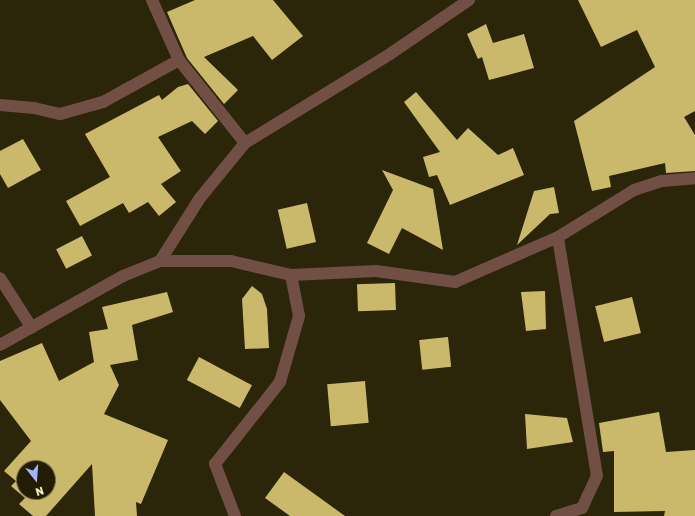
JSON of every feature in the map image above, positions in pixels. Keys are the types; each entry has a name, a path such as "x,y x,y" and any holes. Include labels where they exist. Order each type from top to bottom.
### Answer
{"street":[{"path":"152,0 179,60 245,143"},
{"path":"160,261 200,198 245,143 390,54 469,0"},
{"path":"0,105 34,108 60,114 102,102 179,60"},
{"path":"0,345 123,276 160,261 231,261 291,275 376,271 455,282 558,237 634,190 662,181 695,178"},
{"path":"556,516 582,508 597,476 558,237"},
{"path":"235,516 215,464 280,382 299,316 291,275"},
{"path":"0,278 32,328"}],"building":[{"path":"195,0 273,0 303,36 272,60 253,36 204,57 238,90 224,104 187,58 167,12"},
{"path":"578,0 695,0 695,111 684,117 695,135 695,171 666,173 665,163 609,176 611,187 592,191 574,121 655,67 637,30 601,47"},
{"path":"486,24 493,43 524,34 534,68 489,80 482,57 478,59 467,34"},
{"path":"188,84 218,121 205,134 192,121 158,137 181,171 161,184 176,202 159,216 148,202 129,213 123,203 80,226 66,201 110,177 85,134 159,95 162,100 178,87"},
{"path":"416,92 457,140 468,128 498,155 513,148 524,175 450,205 437,175 429,177 423,157 440,152 404,102"},
{"path":"23,139 41,170 8,188 0,174 0,151"},
{"path":"382,170 433,189 443,250 402,228 389,254 367,243 393,190"},
{"path":"554,187 559,213 550,214 517,245 534,191"},
{"path":"307,203 316,242 287,249 278,210"},
{"path":"82,236 92,256 66,269 56,249"},
{"path":"395,283 396,310 358,311 357,284"},
{"path":"252,286 262,294 267,309 269,348 245,349 242,299"},
{"path":"545,291 546,329 526,331 521,292"},
{"path":"167,292 173,312 132,325 138,360 110,365 119,385 104,414 168,440 141,504 136,502 137,516 95,516 92,464 46,516 33,516 19,504 23,500 56,500 56,460 16,460 16,481 4,471 31,441 0,400 0,361 42,343 59,381 94,362 89,332 108,329 102,307"},
{"path":"632,297 641,333 604,342 595,306"},
{"path":"448,337 451,367 422,370 419,340"},
{"path":"199,357 252,385 240,408 187,380"},
{"path":"365,381 369,423 331,426 327,384"},
{"path":"659,412 666,452 695,450 695,516 664,516 665,511 614,512 614,451 603,452 599,423"},
{"path":"525,414 567,418 573,442 527,449"},
{"path":"284,472 345,516 290,516 265,498"},
{"path":"16,481 16,490 11,486"}]}
